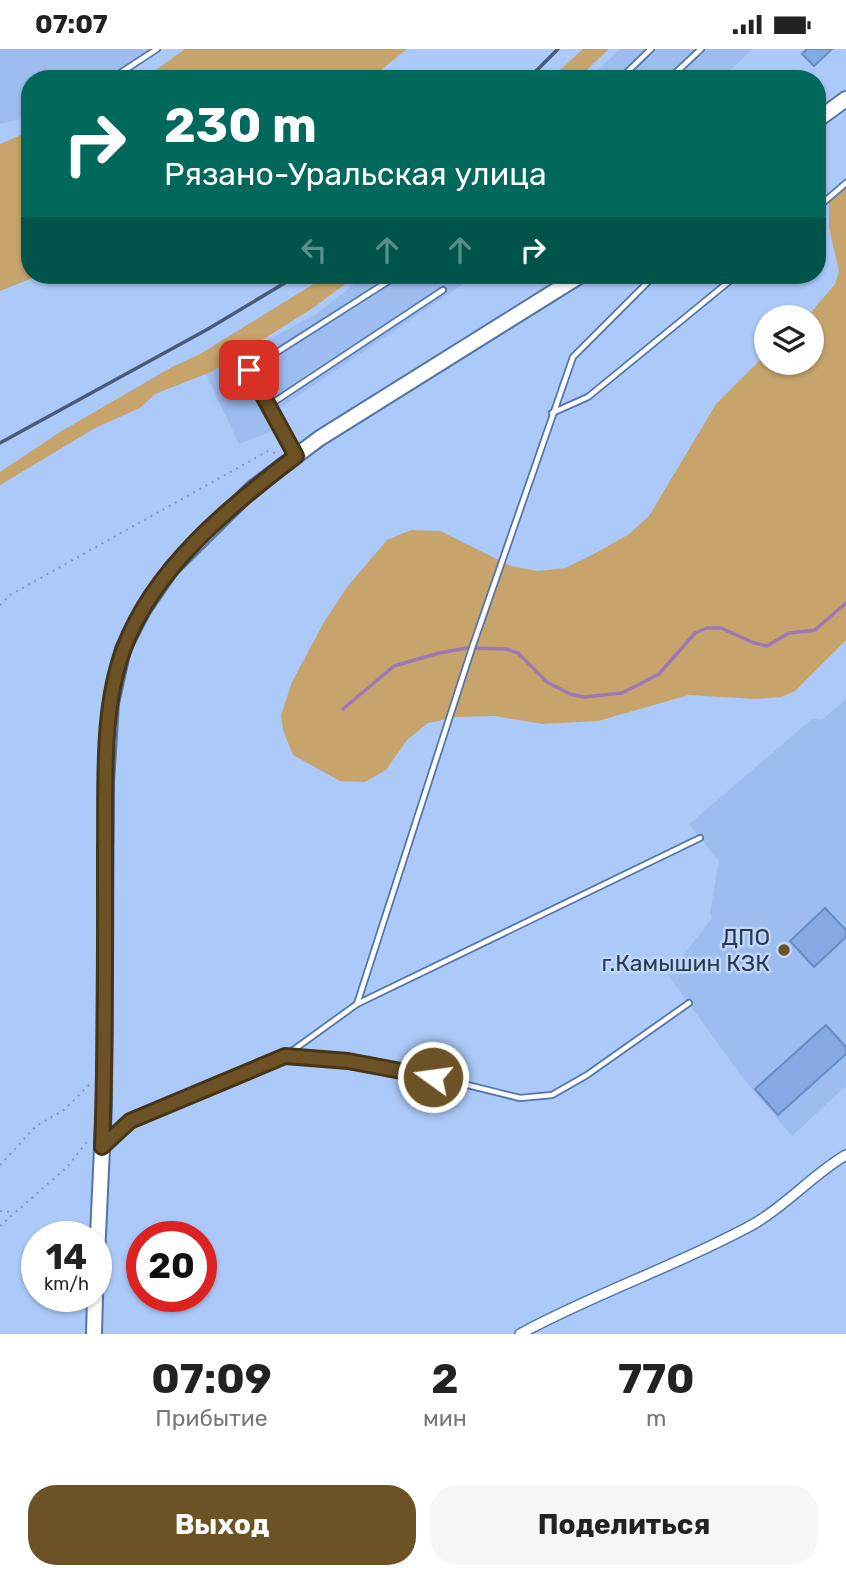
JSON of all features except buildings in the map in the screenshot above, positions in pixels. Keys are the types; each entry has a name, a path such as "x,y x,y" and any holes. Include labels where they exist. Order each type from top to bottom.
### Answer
{"main road":[{"path":"826,113 846,99"},
{"path":"99,1221 104,1069 106,782 111,703 123,649 143,610 171,569 253,488 294,457 567,284"},
{"path":"94,1334 95,1312"}],"street":[{"path":"520,1334 575,1304 755,1224 846,1155"}],"lane":[{"path":"125,70 157,49"},
{"path":"629,70 651,49"},
{"path":"679,70 701,49"},
{"path":"826,200 846,183"},
{"path":"294,457 249,370 384,284"},
{"path":"357,1004 551,413 573,358 646,284"},
{"path":"551,413 588,397 726,284"},
{"path":"268,406 443,290"},
{"path":"102,1147 130,1121 285,1056 357,1004 700,838"},
{"path":"285,1056 348,1061 411,1071 520,1098 552,1095 587,1075 689,1003"}],"path":[{"path":"0,605 10,595 109,538 268,451 294,457"},
{"path":"0,1165 36,1126 64,1110 104,1069"},
{"path":"0,1226 67,1167 103,1123"},
{"path":"0,1211 13,1212"}],"shaded area":[{"path":"0,49 150,49 118,70 21,70 21,119 0,124"},
{"path":"185,49 407,49 381,70 156,70"},
{"path":"583,49 609,49 587,70 560,70"},
{"path":"620,49 752,49 731,70 598,70"},
{"path":"21,135 21,283 0,291 0,144"},
{"path":"846,179 846,640 795,691 781,697 755,699 689,695 598,721 543,724 495,716 456,717 428,723 407,740 386,770 365,782 340,781 293,755 283,730 281,715 292,682 324,622 347,587 387,540 411,530 440,531 511,566 538,571 565,568 629,534 649,516 716,404 754,366 754,375 824,375 824,305 817,305 835,284 839,271 829,228 829,199"},
{"path":"313,284 345,284 313,308 211,372 155,394 140,408 95,428 0,485 0,472 60,432 172,367 200,354"},
{"path":"354,284 464,284 277,410 283,427 239,444 206,374 316,314"},
{"path":"846,699 846,1086 792,1136 743,1078 668,975 712,918 710,912 719,861 689,824 812,719 822,720"}],"waterway":[{"path":"343,709 394,666 467,648 506,649 518,653 547,682 570,694 584,697 622,693 659,674 695,633 707,628 721,628 767,646 789,633 815,630 846,603"}],"railway":[{"path":"537,70 558,49"},
{"path":"0,443 208,329 283,284"}],"place":[{"name":"ДПО г.Камышин КЗК","path":"784,950"}],"route":[{"path":"249,370 296,456 253,488 171,569 143,610 123,649 111,703 106,782 102,1147 130,1121 285,1056 348,1061 433,1077"}]}
